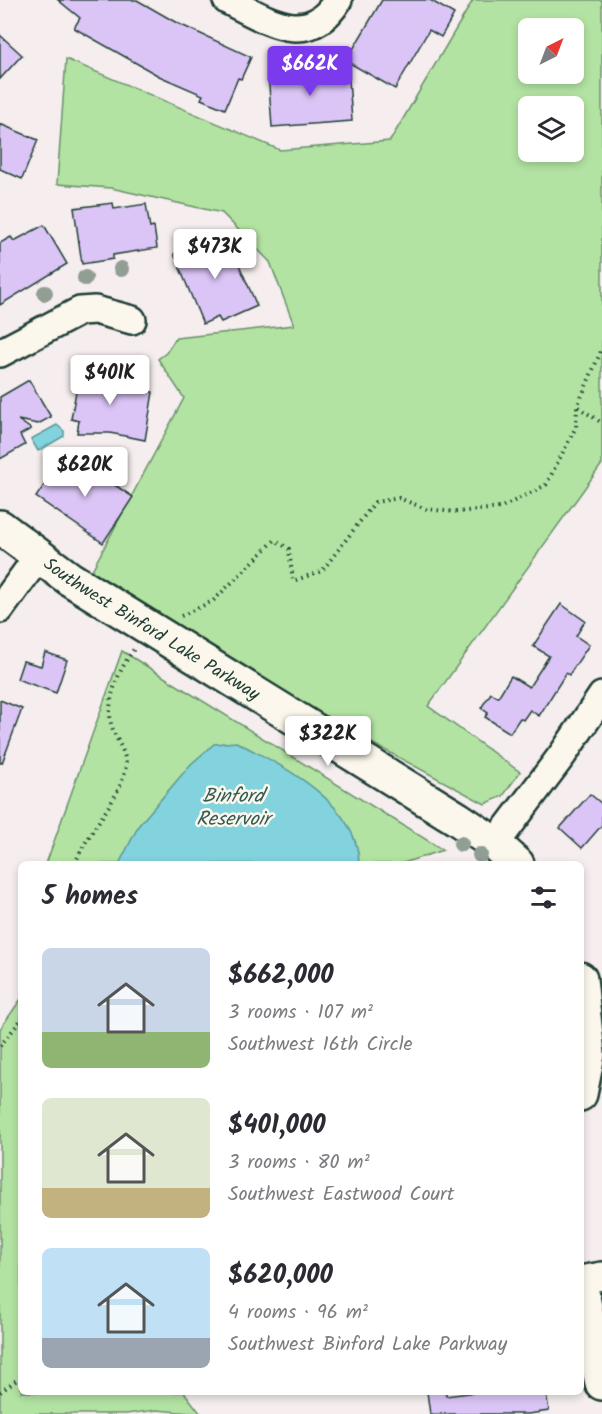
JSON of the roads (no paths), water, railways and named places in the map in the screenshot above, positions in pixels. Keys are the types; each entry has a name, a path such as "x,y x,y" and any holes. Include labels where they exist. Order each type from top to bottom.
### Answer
{"street":[{"path":"227,0 289,28 319,22 338,0"},
{"path":"0,353 80,311 95,310 132,320"},
{"name":"Southwest Binford Lake Parkway","path":"0,527 37,558 362,758 506,854"},
{"path":"0,609 37,558"},
{"path":"506,854 563,754 602,696"},
{"path":"584,996 590,1021 584,1074"},
{"path":"584,1281 602,1276"},
{"path":"584,1300 602,1383"}],"water":[{"path":"57,425 64,431 64,436 38,451 31,439"},
{"name":"Binford Reservoir","path":"236,742 275,762 315,789 346,823 356,842 359,861 121,861 139,825 191,764 214,744"}]}
